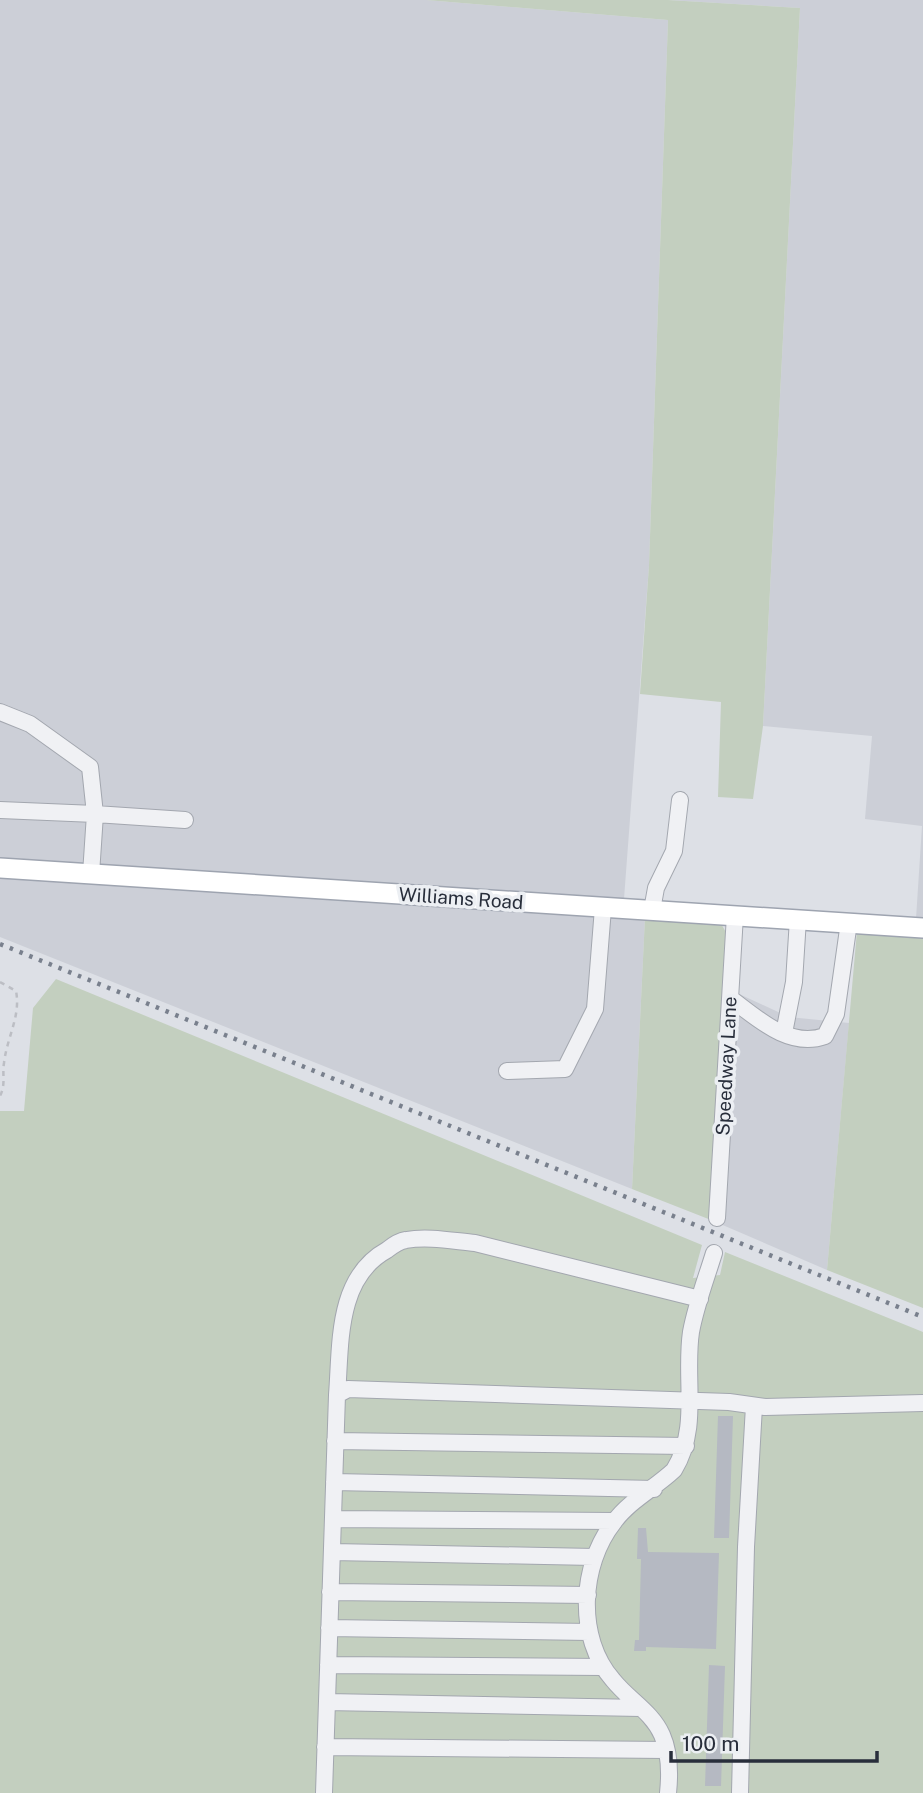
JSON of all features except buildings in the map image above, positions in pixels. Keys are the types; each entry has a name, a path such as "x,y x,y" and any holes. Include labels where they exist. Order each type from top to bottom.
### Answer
{"main road":[{"name":"Williams Road","path":"0,868 923,928"}],"lane":[{"path":"0,712 30,724 90,767 95,814 91,874"},
{"path":"652,910 656,888 674,851 680,800"},
{"path":"0,810 185,820"},
{"path":"506,1071 565,1069 594,1009 603,908"},
{"name":"Speedway Lane","path":"717,1218 735,915"},
{"path":"784,1033 790,1014 798,919"},
{"path":"730,998 775,1031 810,1041 825,1036 836,1014 849,922"},
{"path":"324,1793 337,1395 345,1309 358,1274 377,1255 404,1240 438,1239 475,1244 700,1299"},
{"path":"668,1793 667,1750 654,1720 612,1680 603,1667 589,1632 588,1595 594,1556 614,1521 674,1470 686,1446 691,1331 714,1253"},
{"path":"337,1395 348,1389 690,1401 754,1406 923,1403"},
{"path":"740,1793 746,1547 754,1406"},
{"path":"335,1441 686,1446"},
{"path":"334,1482 654,1489"},
{"path":"333,1519 614,1521"},
{"path":"332,1552 594,1556"},
{"path":"330,1592 588,1595"},
{"path":"329,1629 589,1632"},
{"path":"328,1665 603,1667"},
{"path":"327,1702 641,1707"},
{"path":"325,1747 667,1750"}],"path":[{"path":"0,982 16,991 19,1006 4,1064 5,1086 0,1096"}],"shaded area":[{"path":"0,0 426,0 668,20 649,565 624,899 645,917 632,1189 0,937"},
{"path":"668,0 923,0 923,935 915,934 922,826 865,819 872,736 763,726 800,8"},
{"path":"724,987 789,1017 849,1023 827,1270 711,1220"}],"green space":[{"path":"426,0 668,0 800,8 763,726 753,799 718,797 721,702 640,694 649,565 668,20"},
{"path":"645,917 720,922 727,934 711,1220 632,1189"},
{"path":"857,931 923,935 923,1308 827,1270"},
{"path":"56,979 702,1245 693,1278 720,1275 725,1252 923,1332 923,1793 0,1793 0,1111 24,1111 33,1008"}],"railway":[{"path":"0,944 923,1317"}]}
